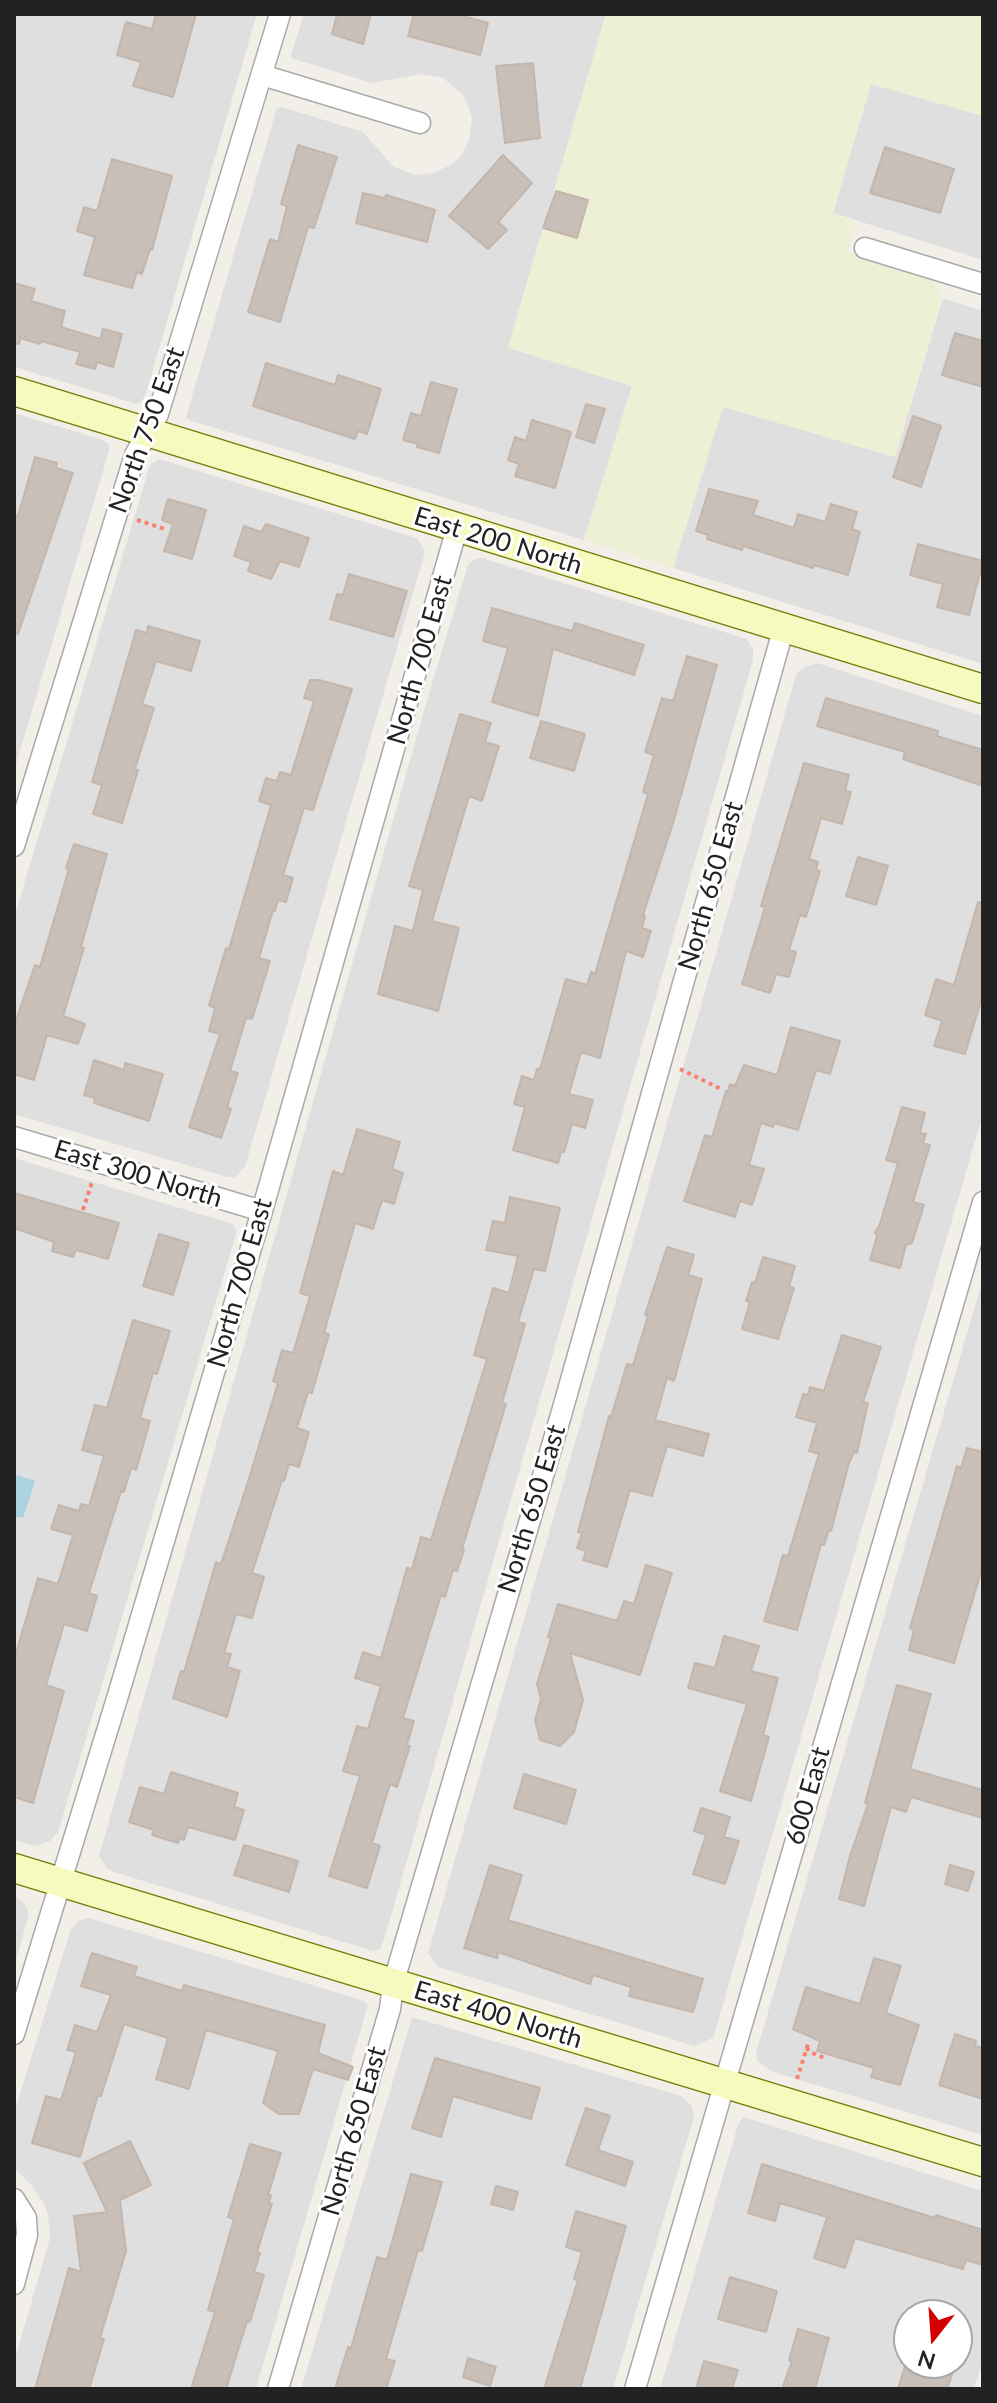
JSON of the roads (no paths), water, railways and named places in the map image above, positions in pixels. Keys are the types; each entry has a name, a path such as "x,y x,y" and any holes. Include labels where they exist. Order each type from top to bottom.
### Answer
{"street":[{"name":"North 750 East","path":"14,846 135,455 158,414 280,14"},
{"path":"262,75 420,123"},
{"path":"865,248 983,284"},
{"name":"East 200 North","path":"14,391 983,689"},
{"name":"North 700 East","path":"14,2034 262,1211 457,528"},
{"name":"North 650 East","path":"278,2389 390,2009 393,1984 561,1415 784,627"},
{"name":"East 300 North","path":"14,1137 262,1211"},
{"name":"600 East","path":"635,2389 983,1202"},
{"name":"East 400 North","path":"14,1868 983,2162"},
{"path":"14,2199 26,2218 27,2235 14,2284"}],"water":[{"path":"17,1475 35,1481 23,1518 14,1516"}]}
